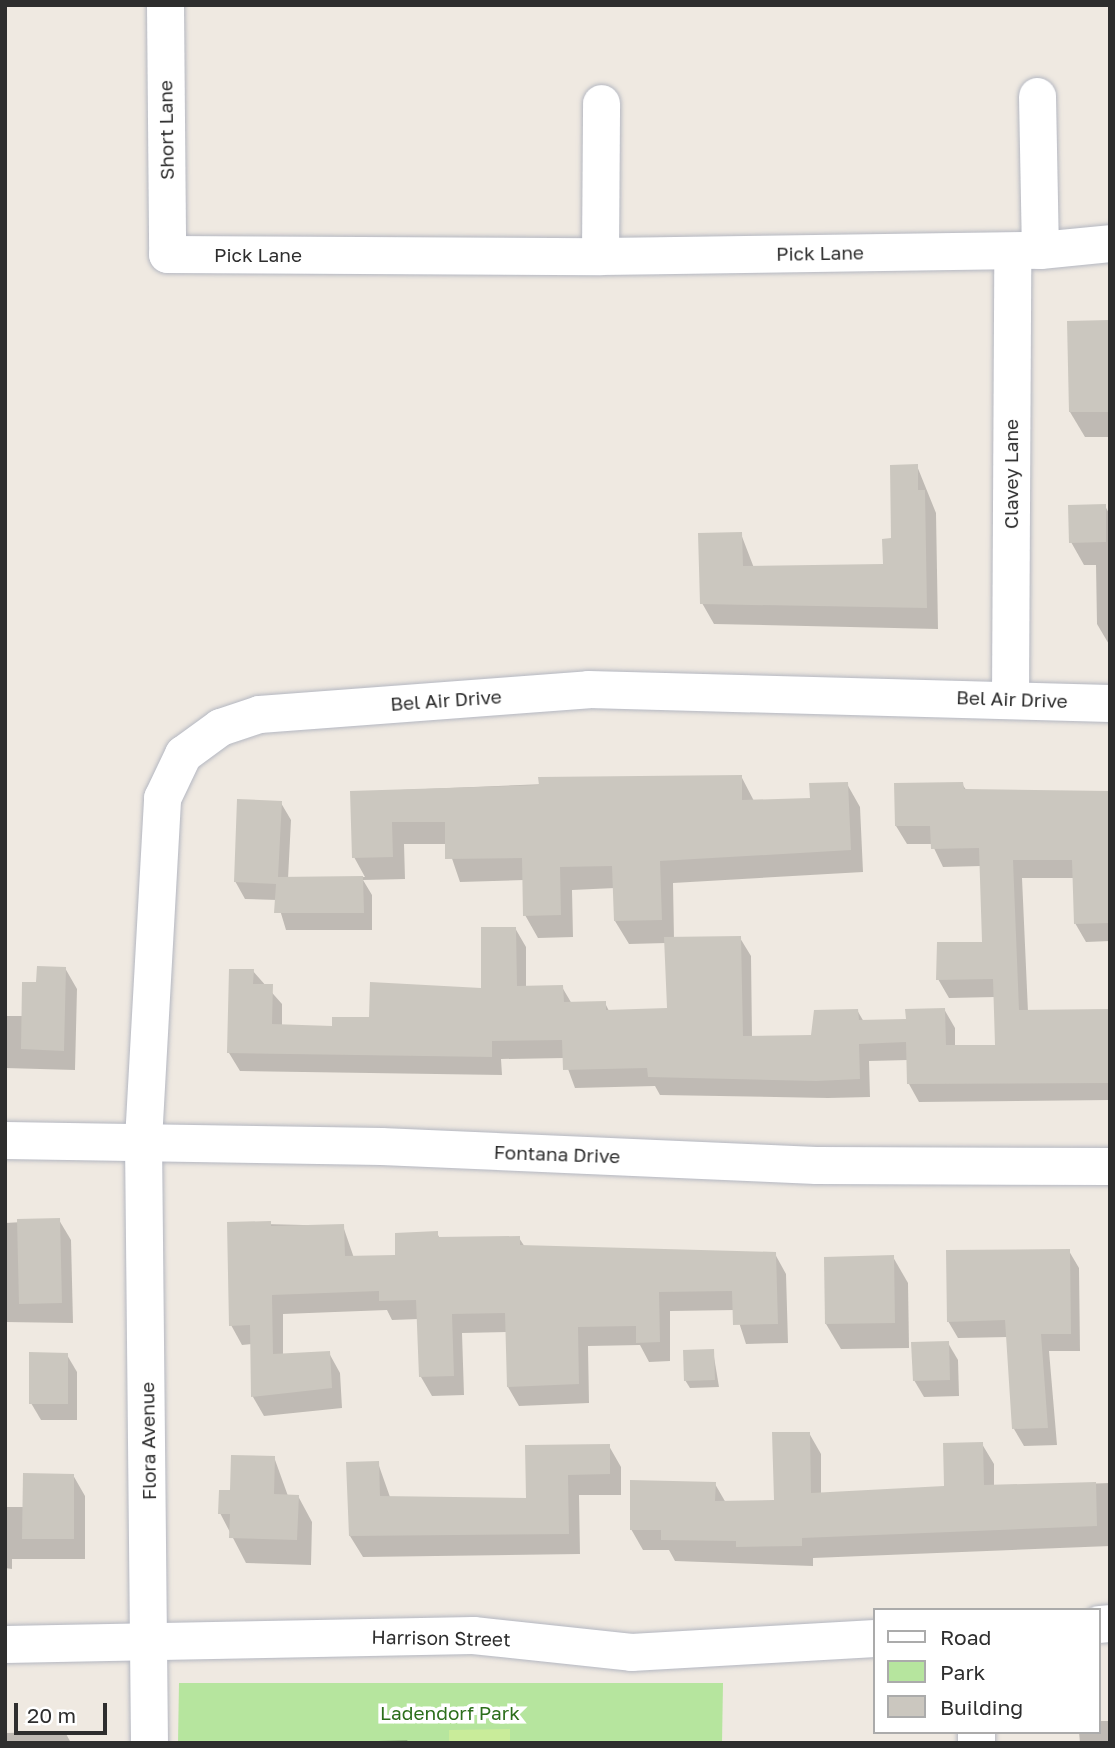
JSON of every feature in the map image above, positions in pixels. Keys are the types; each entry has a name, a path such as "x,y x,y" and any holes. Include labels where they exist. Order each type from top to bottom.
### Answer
{"street":[{"name":"Short Lane","path":"165,5 167,254"},
{"path":"1026,251 1037,96"},
{"path":"600,256 601,103"},
{"name":"Pick Lane","path":"167,254 600,256 1026,251 1110,243"},
{"name":"Clavey Lane","path":"1010,698 1026,251"},
{"name":"Bel Air Drive","path":"142,1140 162,798 183,754 220,727 259,714 588,690 1010,698 1110,703"},
{"name":"Fontana Drive","path":"5,1140 142,1140 816,1165 1110,1166"},
{"name":"Flora Avenue","path":"142,1140 151,1640 149,1743"},
{"name":"Harrison Street","path":"5,1644 473,1635 631,1652 874,1638"}],"green space":[{"name":"Ladendorf Park","path":"179,1683 723,1683 722,1743 178,1743"},
{"path":"510,1729 510,1743 449,1743 449,1730"}],"building":[{"path":"1110,320 1110,412 1069,412 1067,321"},
{"path":"918,464 918,490 925,490 927,608 700,604 698,533 742,532 743,566 883,564 882,539 891,538 890,465"},
{"path":"1106,504 1106,542 1069,543 1068,505"},
{"path":"742,775 742,800 810,798 809,783 848,782 851,850 660,861 662,920 614,921 612,866 560,867 561,915 523,916 522,858 445,859 445,822 392,822 393,857 352,858 350,791 539,785 538,777"},
{"path":"963,782 964,789 1110,791 1110,923 1074,924 1072,860 1013,860 1019,1010 1110,1009 1110,1083 907,1084 906,1042 859,1044 860,1079 816,1081 648,1077 647,1068 563,1070 562,1040 492,1041 492,1057 227,1053 229,969 254,969 253,984 273,984 272,1024 332,1026 332,1017 369,1017 370,982 481,988 481,927 516,927 517,986 563,985 564,1002 606,1001 606,1010 667,1008 664,937 741,936 743,1036 811,1035 814,1010 858,1009 859,1020 906,1019 905,1009 945,1008 946,1045 995,1045 993,979 936,980 937,942 982,942 979,848 931,849 930,826 895,826 894,783"},
{"path":"237,799 282,801 278,877 363,876 364,913 274,913 276,884 234,882"},
{"path":"37,966 66,967 64,1051 21,1049 22,982 36,982"},
{"path":"60,1218 62,1303 19,1304 17,1219"},
{"path":"271,1221 271,1226 344,1224 345,1256 395,1255 395,1233 438,1231 438,1237 520,1236 520,1245 776,1252 778,1324 733,1325 732,1291 659,1292 660,1342 636,1343 636,1326 578,1327 579,1384 507,1387 505,1313 452,1314 454,1376 419,1377 416,1300 379,1301 379,1291 272,1295 273,1354 330,1351 332,1388 251,1397 250,1325 229,1326 227,1222"},
{"path":"1070,1249 1071,1334 1041,1334 1048,1428 1012,1429 1005,1320 947,1322 946,1250"},
{"path":"894,1255 895,1323 825,1324 824,1257"},
{"path":"949,1341 950,1380 913,1381 911,1342"},
{"path":"714,1349 715,1380 684,1381 683,1350"},
{"path":"29,1352 68,1353 68,1404 29,1404"},
{"path":"772,1432 810,1432 811,1493 944,1486 943,1443 983,1442 984,1485 1096,1482 1097,1526 802,1538 802,1546 736,1547 736,1541 661,1540 661,1530 630,1530 630,1480 716,1482 715,1501 774,1500"},
{"path":"610,1444 610,1474 568,1475 569,1534 349,1536 346,1462 379,1461 380,1496 526,1498 525,1445"},
{"path":"231,1455 275,1456 274,1494 299,1495 297,1540 229,1538 230,1514 218,1514 219,1490 230,1490"},
{"path":"23,1473 74,1474 74,1539 22,1539"}]}
